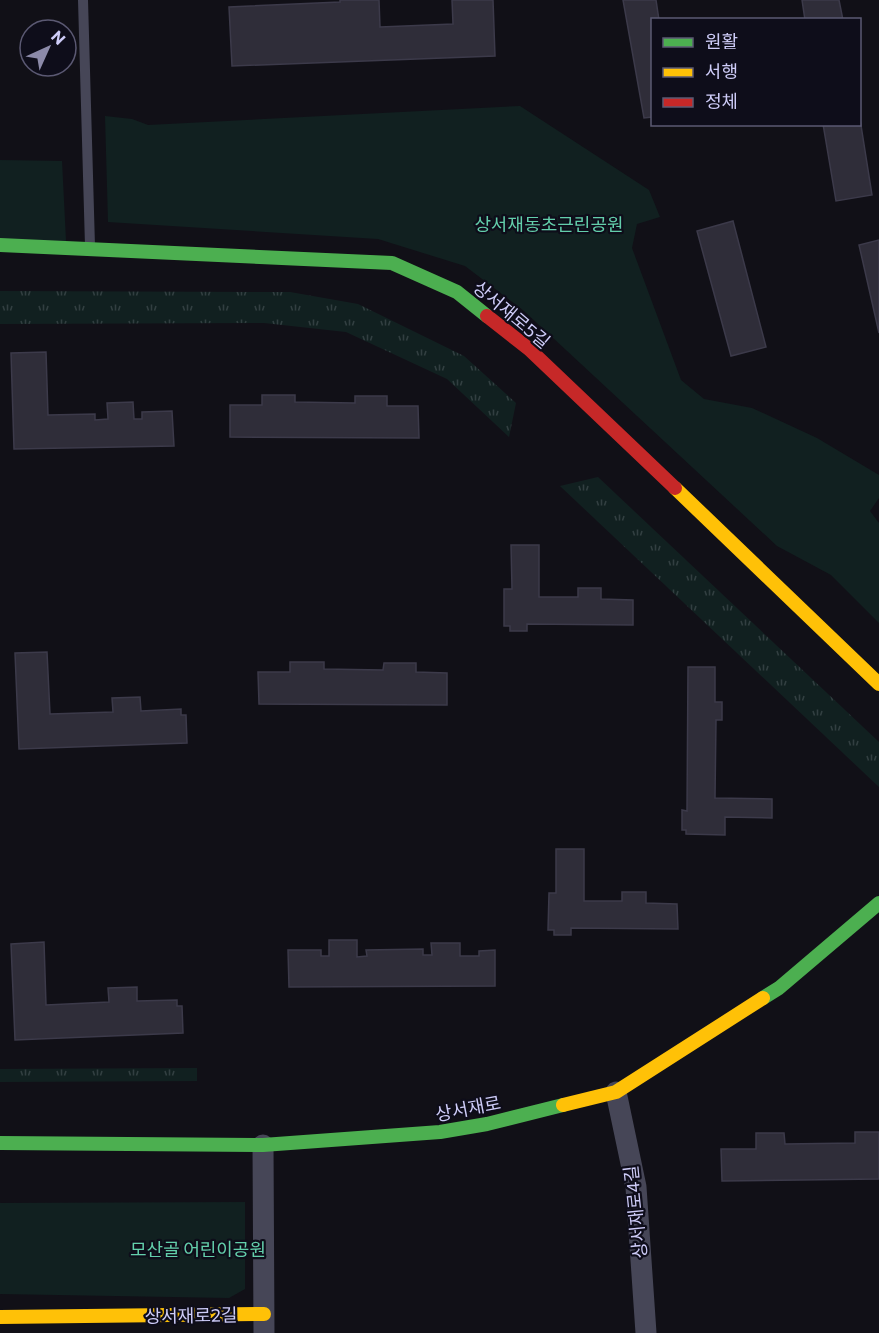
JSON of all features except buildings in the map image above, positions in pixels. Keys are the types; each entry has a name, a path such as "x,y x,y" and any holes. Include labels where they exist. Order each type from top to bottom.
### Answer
{"street":[{"name":"상서재로5길","path":"0,245 392,263 457,292 529,349 879,684"},
{"name":"상서재로","path":"0,1143 263,1145 440,1132 487,1124 616,1092 779,988 879,903"},
{"name":"상서재로4길","path":"616,1092 636,1187 646,1333"},
{"name":"상서재로2길","path":"0,1317 118,1324 264,1324 263,1145"}],"lane":[{"path":"83,0 90,249"}],"green space":[{"name":"상서재동초근린공원","path":"520,106 649,190 660,217 637,224 632,248 681,380 704,399 752,408 817,438 879,475 879,498 870,511 879,523 879,623 831,575 777,546 524,311 465,266 378,239 108,222 105,116 132,119 148,125"},
{"path":"0,160 62,161 66,241 0,240"},
{"path":"0,291 290,292 358,304 464,356 516,403 509,437 447,379 346,332 264,323 0,324"},
{"path":"598,477 879,742 879,787 560,486"},
{"path":"197,1068 197,1081 0,1082 0,1069"},
{"name":"모산골 어린이공원","path":"245,1202 245,1289 229,1298 0,1294 0,1203"}],"traffic: fast":[{"path":"0,245 392,263 457,292 487,316"},
{"path":"763,998 779,988 879,903"},
{"path":"0,1143 263,1145 440,1132 487,1124 563,1105"}],"traffic: slow":[{"path":"675,488 879,684"},
{"path":"563,1105 616,1092 763,998"},
{"path":"0,1317 264,1314"}],"traffic: jam":[{"path":"487,316 529,349 675,488"}]}
